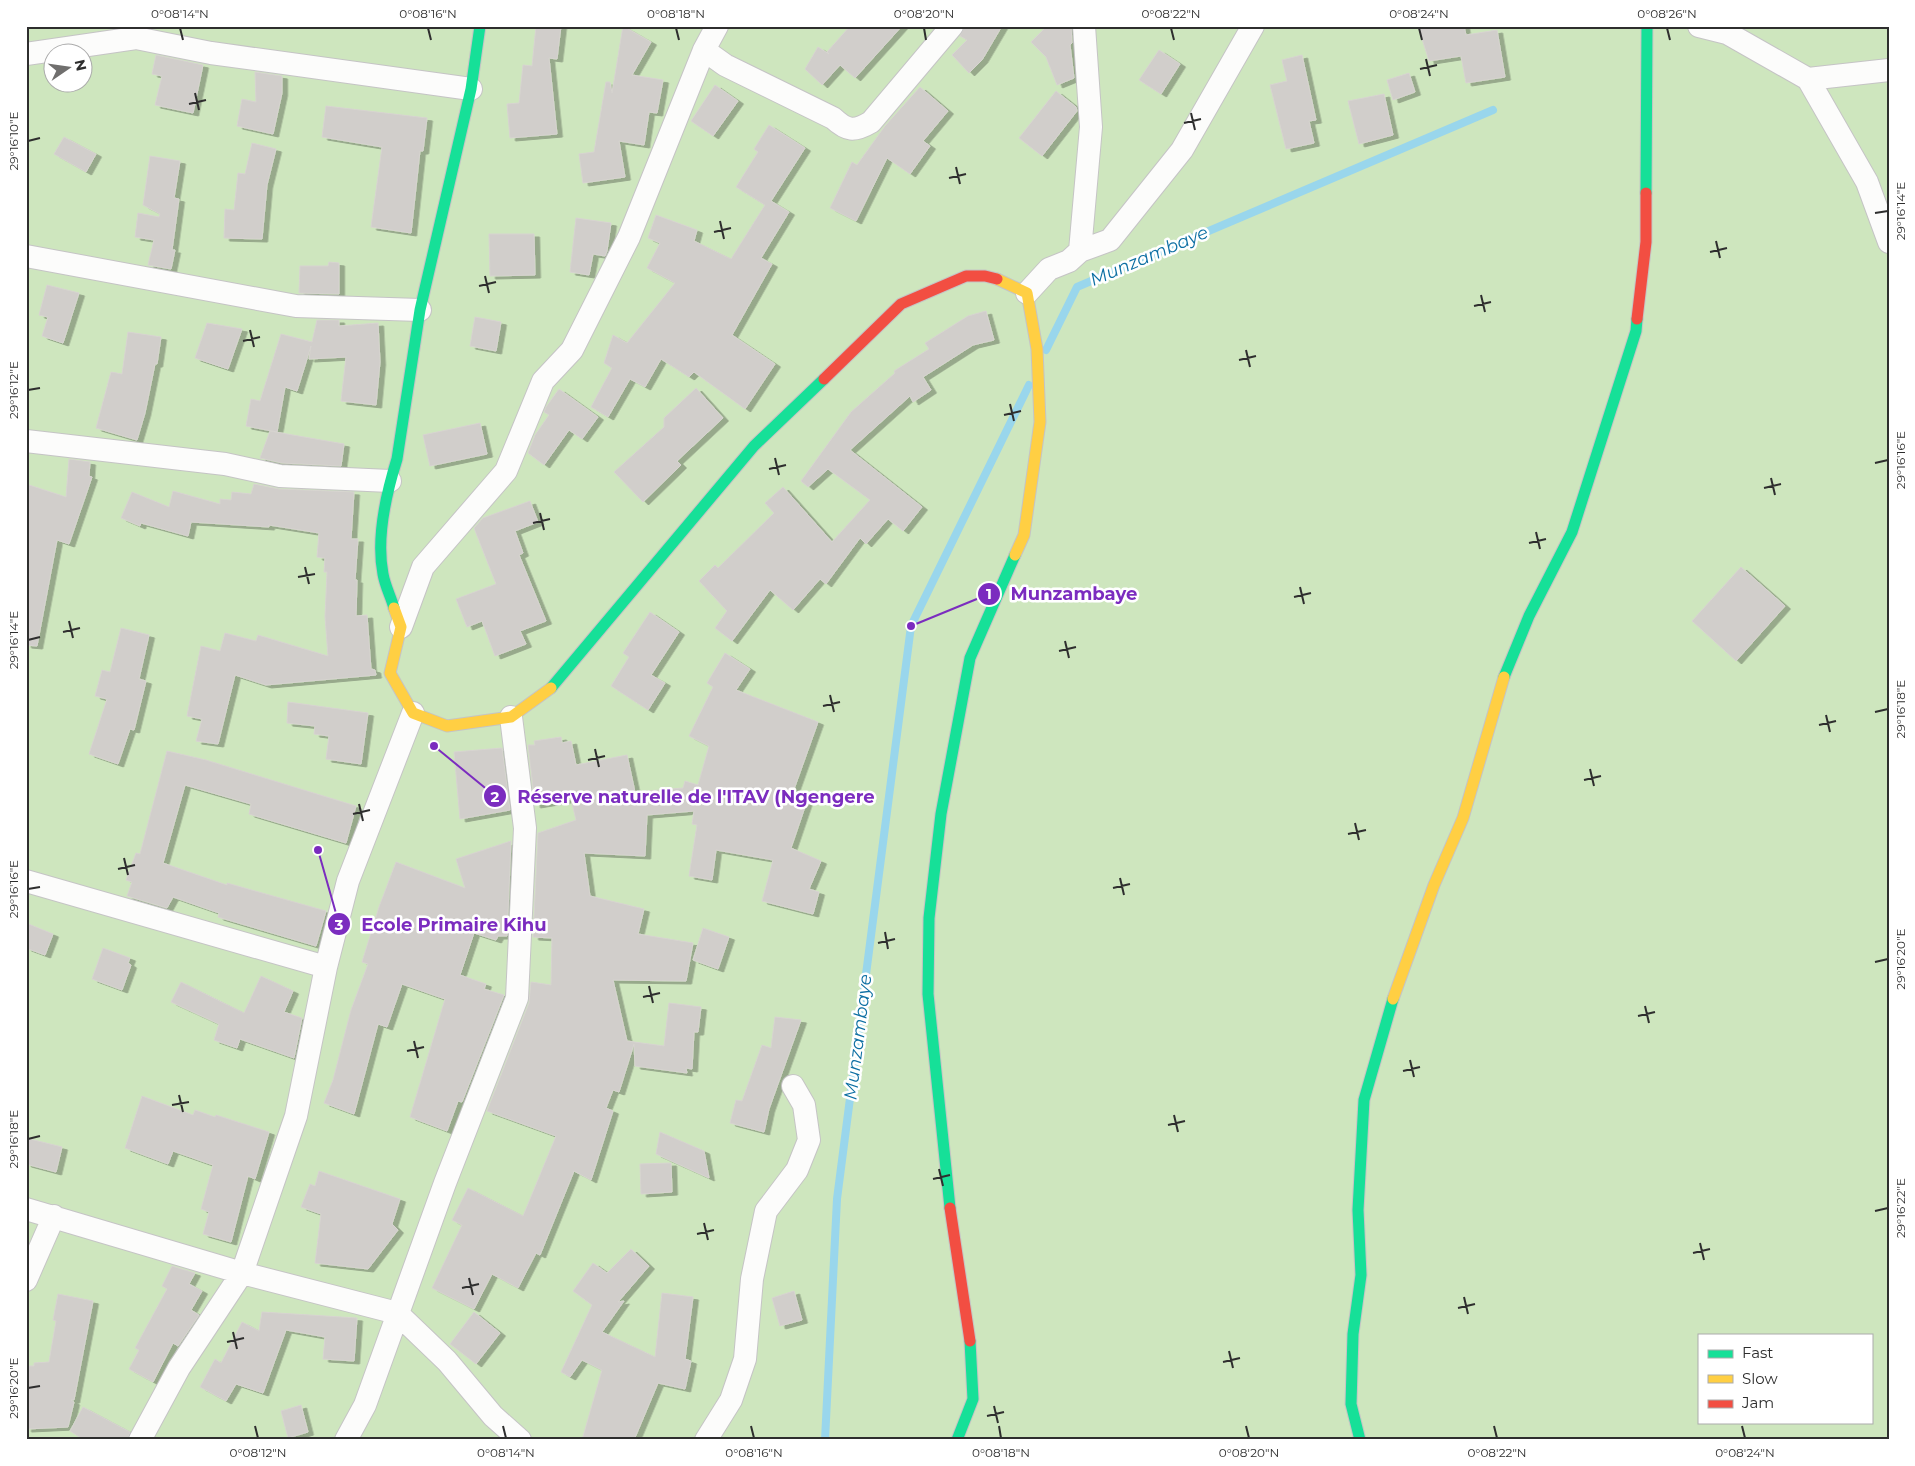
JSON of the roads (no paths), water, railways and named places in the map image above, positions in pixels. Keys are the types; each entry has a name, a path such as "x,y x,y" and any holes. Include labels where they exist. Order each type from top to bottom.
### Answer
{"street":[{"path":"402,627 383,575 381,542 390,481 397,459 420,310 471,89 480,26"},
{"path":"717,26 704,50 629,237 572,350 543,381 506,471 423,567 402,627 390,673 413,713 447,726 510,717 549,690 754,446 901,304 966,276 985,276 1004,281 1027,293"},
{"path":"704,50 725,66 833,118 845,129 858,130 871,122 952,26"},
{"path":"1080,251 1091,127 1084,26"},
{"path":"1027,293 1049,269 1069,260 1080,251 1110,240 1182,150 1253,26"},
{"path":"1360,1440 1351,1404 1353,1334 1362,1275 1358,1210 1364,1100 1382,1033 1405,964 1434,885 1463,818 1507,666 1529,616 1572,532 1636,331 1646,242 1647,26"},
{"path":"1699,26 1727,33 1808,79 1867,182 1889,242"},
{"path":"26,54 136,38 211,53 471,89"},
{"path":"1808,79 1889,70"},
{"path":"26,256 296,306 420,310"},
{"path":"957,1440 973,1399 972,1350 954,1246 940,1121 928,994 929,918 941,814 970,658 1024,535 1040,422 1038,349 1027,293"},
{"path":"26,441 225,464 280,476 390,481"},
{"path":"140,1440 180,1368 242,1273 296,1116 326,967 348,881 413,713"},
{"path":"346,1440 365,1404 397,1313 518,998 525,828 510,717"},
{"path":"26,881 326,967"},
{"path":"706,1440 730,1400 745,1360 752,1279 766,1212 797,1170 809,1140 804,1105 793,1086"},
{"path":"26,1209 242,1273 397,1313 447,1361 493,1416 520,1440"},
{"path":"26,1280 54,1216"}],"waterway":[{"name":"Munzambaye","path":"1046,350 1077,287 1493,110"},
{"name":"Munzambaye","path":"825,1440 837,1199 911,626 1029,385"}],"place":[{"name":"Munzambaye","path":"911,626"},
{"name":"Réserve naturelle de l'ITAV (Ngengere","path":"434,746"},
{"name":"Ecole Primaire Kihu","path":"318,850"}]}
